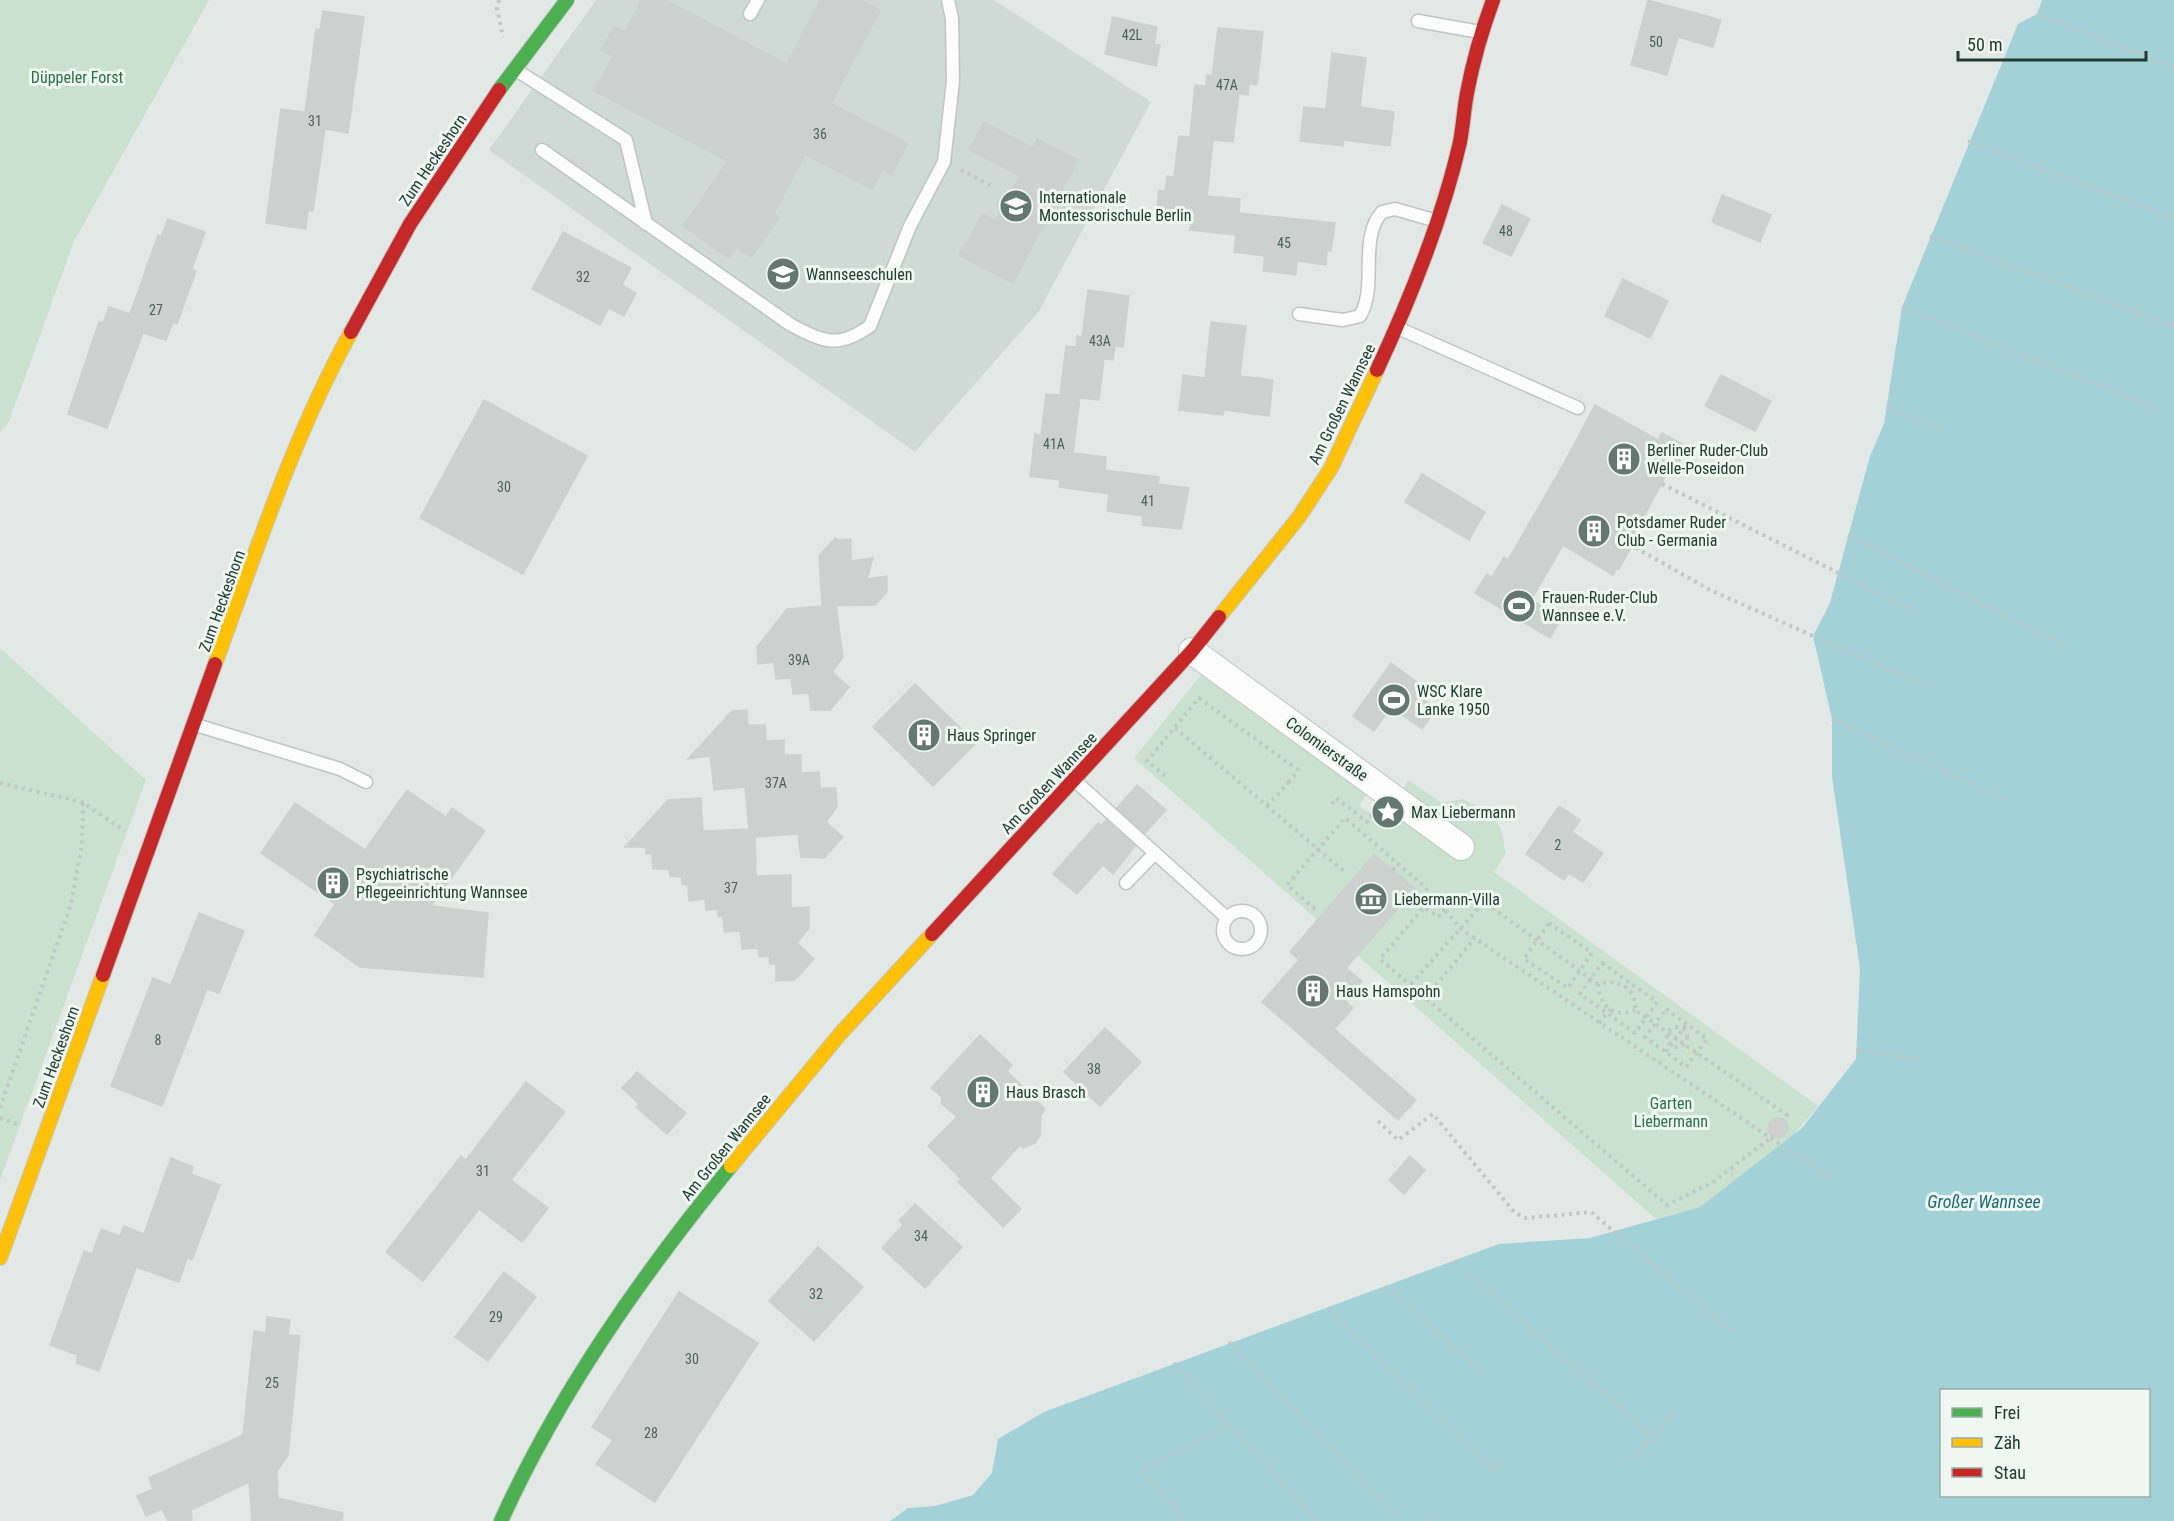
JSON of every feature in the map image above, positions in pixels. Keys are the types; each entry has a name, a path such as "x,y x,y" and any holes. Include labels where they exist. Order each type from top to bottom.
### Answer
{"street":[{"name":"Zum Heckeshorn","path":"0,1258 280,486 336,359 410,224 515,69 567,0"},
{"name":"Am Großen Wannsee","path":"501,1521 524,1470 592,1356 673,1237 840,1034 1192,651 1299,517 1331,468 1396,328 1438,222 1460,141 1467,93 1482,32 1493,0"},
{"name":"Colomierstraße","path":"1192,651 1461,847"}],"lane":[{"path":"750,14 758,0"},
{"path":"542,150 791,325 818,339 838,342 855,336 870,326 910,226 944,162 953,81 952,19 948,0"},
{"path":"1418,21 1482,32"},
{"path":"515,69 626,140 646,224"},
{"path":"1299,314 1343,320 1360,316 1366,302 1374,223 1382,212 1395,209 1438,222"},
{"path":"1396,328 1578,408"},
{"path":"195,724 340,769 366,782"},
{"path":"1074,780 1227,918"},
{"path":"1126,883 1155,853"}],"path":[{"path":"2037,14 2174,67"},
{"path":"1968,141 2174,218"},
{"path":"944,162 994,187"},
{"path":"1930,236 2174,326"},
{"path":"1902,308 2159,409"},
{"path":"1888,408 1944,431"},
{"path":"1662,484 1912,610"},
{"path":"1848,535 2067,646"},
{"path":"1629,544 1710,590 1921,684"},
{"path":"1165,776 1147,761 1199,698 1298,770 1268,806"},
{"path":"1832,719 2006,800"},
{"path":"1175,728 1346,873"},
{"path":"0,783 83,803 150,849"},
{"path":"1288,783 1293,788"},
{"path":"0,1108 71,904 82,844 83,803"},
{"path":"1315,909 1287,885 1345,818 1398,863 1445,909 1450,920 1461,929 1830,1178"},
{"path":"1392,870 1398,863"},
{"path":"1411,984 1484,902 1591,978 1598,984 1602,1002 1610,1009 1627,1014 1635,1010"},
{"path":"1445,909 1438,917 1424,907 1380,959 1667,1205 1713,1182 1771,1138"},
{"path":"1549,923 1592,953 1580,970 1568,988 1524,959 1549,923"},
{"path":"1426,997 1475,938"},
{"path":"1602,963 1628,984 1657,1002 1635,1033 1580,994 1591,978 1602,963"},
{"path":"1598,984 1610,980 1628,984"},
{"path":"1628,984 1636,1000 1635,1010"},
{"path":"1666,1008 1707,1039 1686,1067 1645,1037 1654,1024 1666,1008"},
{"path":"1599,1023 1610,1009"},
{"path":"1635,1010 1787,1115 1783,1120"},
{"path":"1666,1052 1687,1024"},
{"path":"1667,1033 1674,1027 1683,1029"},
{"path":"1671,1046 1684,1045 1687,1040 1683,1029"},
{"path":"1667,1033 1671,1046"},
{"path":"1856,1050 1918,1059"},
{"path":"1378,1120 1398,1140 1433,1114 1515,1213 1526,1218 1591,1212 1731,1330"},
{"path":"1454,1261 1651,1435"},
{"path":"1386,1286 1485,1376"},
{"path":"1327,1308 1494,1470 1505,1461"},
{"path":"1229,1342 1401,1521"},
{"path":"1174,1363 1317,1521"},
{"path":"1631,1458 1675,1411"},
{"path":"1184,1521 1142,1470 1229,1425"},
{"path":"1428,1521 1439,1512"}],"shaded area":[{"name":"Wannseeschulen","path":"596,0 994,0 1151,102 1039,311 915,452 489,150"}],"green space":[{"name":"Düppeler Forst","path":"0,0 209,0 74,241 9,422 0,432"},
{"path":"0,648 146,780 0,1180"},
{"name":"Garten Liebermann","path":"1201,675 1366,795 1359,806 1386,823 1408,780 1442,803 1462,799 1491,814 1501,829 1506,853 1494,872 1818,1106 1791,1138 1700,1207 1656,1219 1134,758"}],"water":[{"name":"Großer Wannsee","path":"2042,0 2174,0 2174,1521 890,1521 908,1508 935,1506 973,1495 992,1473 998,1439 1044,1412 1499,1244 1590,1238 1700,1207 1802,1128 1856,1059 1860,969 1832,777 1832,719 1813,636 1830,603 1870,456 1884,424 1902,307 2018,24 2037,14"}],"building":[{"path":"642,0 665,0 787,64 820,0 861,0 880,10 831,104 908,143 892,175 883,170 872,189 805,154 774,214 779,218 752,257 736,247 729,258 683,226 728,161 594,91 613,56 601,50 614,27 625,32"},
{"path":"1648,0 1721,20 1713,47 1678,37 1667,75 1631,65"},
{"path":"323,11 364,17 348,133 325,129 313,211 308,211 306,229 266,223 281,109 305,112 316,29 320,30"},
{"path":"1113,17 1157,27 1154,44 1160,45 1156,66 1105,54"},
{"path":"1218,28 1263,32 1257,85 1249,84 1248,95 1239,94 1233,142 1213,140 1207,196 1240,199 1239,213 1335,223 1331,251 1327,251 1326,265 1297,261 1296,275 1263,271 1265,256 1234,252 1236,235 1190,230 1191,222 1156,218 1159,190 1165,191 1167,176 1174,177 1179,136 1190,137 1195,85 1206,86 1207,75 1212,76"},
{"path":"1332,53 1366,58 1360,107 1394,112 1390,146 1344,140 1343,146 1300,141 1304,107 1326,109"},
{"path":"984,122 1033,148 1037,139 1078,160 1013,283 959,255 983,214 996,221 1020,176 969,150"},
{"path":"1722,195 1771,215 1760,242 1712,222"},
{"path":"1502,205 1530,219 1511,256 1483,243"},
{"path":"168,219 205,232 192,269 196,271 177,324 173,322 166,340 143,333 107,428 68,414 99,322 103,323 109,307 130,314 158,235 161,237"},
{"path":"563,232 631,268 622,285 636,293 624,316 609,308 600,325 532,289"},
{"path":"1623,279 1668,301 1650,338 1605,316"},
{"path":"1088,290 1129,296 1123,347 1115,346 1113,360 1104,359 1099,400 1080,398 1073,453 1106,457 1105,470 1159,477 1158,484 1189,488 1181,529 1142,525 1143,516 1107,511 1109,494 1059,487 1060,480 1030,476 1035,434 1041,435 1046,394 1060,395 1066,346 1076,347 1077,336 1082,337"},
{"path":"1211,322 1246,326 1240,376 1273,380 1269,416 1224,410 1223,415 1179,410 1183,375 1205,378"},
{"path":"1721,375 1771,401 1755,431 1705,406"},
{"path":"484,400 587,456 523,574 420,518"},
{"path":"1595,405 1658,440 1662,433 1684,445 1680,453 1683,455 1672,475 1668,472 1627,547 1630,549 1613,575 1563,545 1531,600 1562,618 1550,638 1475,593 1487,574 1492,577 1504,557 1508,560"},
{"path":"1422,474 1485,512 1469,540 1405,502"},
{"path":"835,538 851,539 851,561 873,558 867,579 887,576 887,592 875,605 822,606 819,556"},
{"path":"836,605 843,657 832,672 849,687 830,710 811,710 809,693 793,694 791,678 776,679 774,662 758,664 757,647 787,609"},
{"name":"WSC Klare Lanke 1950","path":"1391,663 1421,685 1415,693 1437,709 1422,729 1391,707 1374,731 1353,716"},
{"name":"Haus Springer","path":"915,684 976,743 933,786 873,727"},
{"path":"747,710 748,725 765,725 766,741 784,740 784,755 801,755 801,773 819,772 820,788 836,788 837,807 826,822 843,837 824,858 801,857 798,834 755,837 756,876 791,875 791,908 809,907 809,928 797,943 814,959 795,980 776,981 776,964 770,964 769,956 759,957 758,948 742,949 740,931 724,932 723,916 718,916 718,909 706,910 705,899 689,901 688,885 682,884 682,877 670,876 669,869 653,869 652,854 646,854 646,847 625,847 668,800 701,798 703,831 749,829 745,787 714,790 710,756 688,759 732,711"},
{"path":"1137,785 1166,810 1145,833 1117,808"},
{"name":"Psychiatrische Pflegeeinrichtung Wannsee","path":"407,790 446,817 452,808 485,831 431,906 488,913 483,977 360,967 315,935 335,904 261,853 295,803 365,850"},
{"path":"1559,806 1580,820 1572,832 1603,853 1583,882 1569,873 1564,880 1526,854"},
{"path":"1106,820 1135,846 1113,874 1103,865 1077,894 1053,874 1098,823 1101,826"},
{"path":"1374,854 1415,889 1346,968 1362,981 1345,1001 1353,1008 1334,1029 1416,1100 1398,1120 1262,1002 1299,960 1290,952"},
{"path":"199,913 244,931 219,993 207,989 162,1106 111,1086 153,978 171,985"},
{"path":"1105,1028 1141,1062 1100,1106 1064,1072"},
{"name":"Haus Brasch","path":"980,1035 1012,1065 1007,1071 1045,1109 1041,1115 1040,1136 1035,1143 1023,1148 1020,1145 990,1178 1021,1209 1003,1227 958,1182 961,1179 928,1146 957,1117 941,1103 942,1097 931,1088"},
{"path":"637,1072 686,1113 667,1134 636,1107 639,1104 622,1088"},
{"path":"526,1082 565,1112 511,1180 548,1208 522,1242 479,1209 423,1281 386,1252 461,1156 466,1160"},
{"path":"1778,1118 1785,1121 1788,1128 1785,1135 1778,1138 1771,1135 1768,1128 1771,1121"},
{"path":"1410,1156 1425,1170 1404,1194 1389,1180"},
{"path":"171,1158 193,1167 191,1174 220,1185 192,1260 187,1258 179,1282 136,1267 99,1371 76,1363 78,1355 50,1345 84,1251 92,1254 101,1229 120,1236 124,1226 144,1234"},
{"path":"915,1204 962,1247 925,1288 882,1248 903,1225 899,1221"},
{"path":"818,1247 863,1287 814,1341 769,1301"},
{"path":"504,1272 536,1297 488,1361 455,1337"},
{"path":"679,1292 758,1343 655,1502 596,1464 613,1440 592,1427"},
{"path":"267,1317 290,1320 288,1335 300,1336 288,1455 277,1471 278,1498 343,1513 342,1521 252,1521 249,1482 191,1510 192,1521 168,1521 162,1509 146,1516 137,1496 153,1489 149,1478 243,1435 254,1331 266,1333"}],"traffic: fast":[{"path":"499,90 567,0"},
{"path":"501,1521 549,1427 604,1336 666,1249 731,1166"}],"traffic: slow":[{"path":"215,664 293,454 351,332"},
{"path":"1219,617 1299,517 1331,468 1377,370"},
{"path":"731,1166 840,1034 932,934"},
{"path":"0,1258 103,975"}],"traffic: jam":[{"path":"1377,370 1402,315 1435,230 1460,142 1472,69 1493,0"},
{"path":"351,332 410,224 499,90"},
{"path":"932,934 1192,651 1219,617"},
{"path":"103,975 215,664"}],"place":[{"name":"Internationale Montessorischule Berlin","path":"1016,206"},
{"name":"Wannseeschulen","path":"783,274"},
{"name":"Berliner Ruder-Club Welle-Poseidon","path":"1624,459"},
{"name":"Potsdamer Ruder Club - Germania","path":"1594,531"},
{"name":"Frauen-Ruder-Club Wannsee e.V.","path":"1519,606"},
{"name":"WSC Klare Lanke 1950","path":"1394,700"},
{"name":"Haus Springer","path":"924,735"},
{"name":"Max Liebermann","path":"1388,812"},
{"name":"Psychiatrische Pflegeeinrichtung Wannsee","path":"333,883"},
{"name":"Liebermann-Villa","path":"1371,899"},
{"name":"Haus Hamspohn","path":"1313,991"},
{"name":"Haus Brasch","path":"983,1092"}]}
